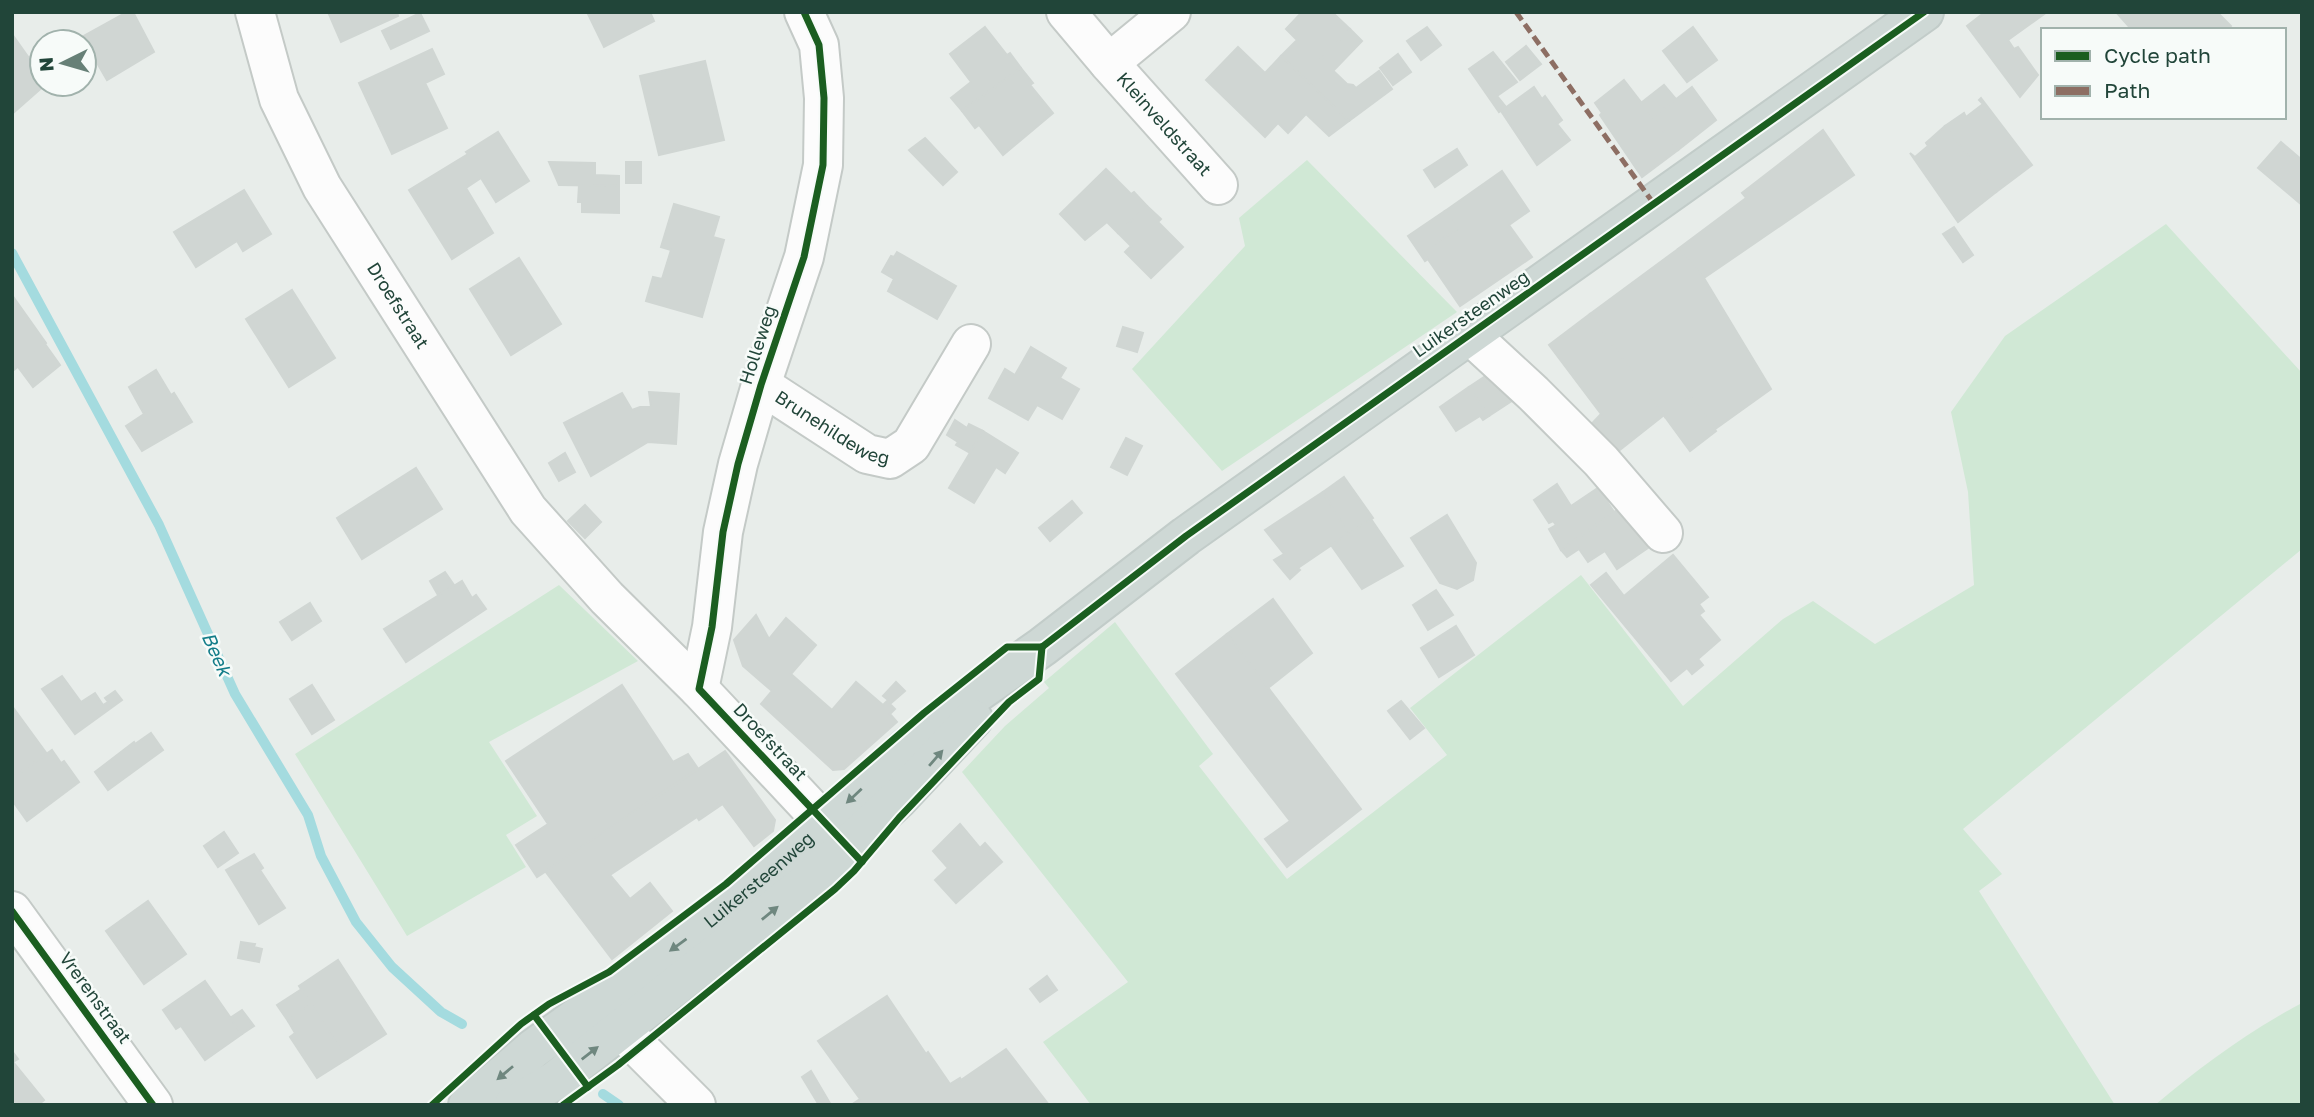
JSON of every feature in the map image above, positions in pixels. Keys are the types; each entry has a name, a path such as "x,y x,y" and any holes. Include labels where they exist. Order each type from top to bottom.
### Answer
{"main road":[{"name":"Luikersteenweg","path":"513,1105 556,1080 610,1017 708,923 780,864 836,835 908,747 975,694 1042,648 1186,536 1924,12"},
{"name":"Luikersteenweg","path":"468,1105 533,1049 610,1017"}],"street":[{"name":"Droefstraat","path":"255,12 279,99 322,187 528,510 607,598 699,689 836,835"},
{"name":"Holleweg","path":"699,689 712,627 723,532 738,464 804,257 823,165 824,98 819,45 804,12"},
{"name":"Kleinveldstraat","path":"1066,12 1218,185"},
{"name":"Kleinveldstraat","path":"1109,63 1171,12"},
{"path":"1469,334 1601,461 1662,533"},
{"name":"Brunehildeweg","path":"761,385 867,454 890,459 911,445 971,344"},
{"name":"Vrerenstraat","path":"12,911 153,1105"},
{"path":"610,1017 696,1105"}],"green space":[{"path":"1307,160 1457,312 1222,471 1132,369 1245,246 1239,218"},
{"path":"2166,224 2302,373 2302,549 1963,829 2002,874 1979,891 2115,1105 1091,1105 1043,1042 1128,982 962,772 1005,726 1049,688 1044,682 1115,622 1213,754 1199,766 1287,879 1447,755 1410,708 1581,575 1683,706 1783,619 1813,601 1875,644 1974,585 1968,492 1951,412 2005,336"},
{"path":"559,585 638,661 489,742 537,816 506,835 526,867 407,936 295,754"},
{"path":"2302,1003 2302,1105 2155,1105 2226,1050"}],"building":[{"path":"127,12 133,12 154,52 107,80 98,65 98,28"},
{"path":"328,12 397,12 398,16 341,42"},
{"path":"587,12 650,12 654,21 604,47"},
{"path":"1302,12 1332,12 1350,29 1321,59 1347,84 1356,88 1379,71 1392,89 1349,121 1281,56 1297,40 1286,29"},
{"path":"1985,12 2047,12 2008,40 2014,49 2018,47 2038,75 2020,97 1967,26"},
{"path":"2116,12 2217,12 2231,26 2230,28 2130,28"},
{"path":"420,13 429,31 391,49 382,31"},
{"path":"985,27 1021,68 962,111 951,98 971,82 950,54"},
{"path":"1427,27 1441,45 1421,60 1407,41"},
{"path":"1693,27 1717,60 1687,82 1663,51"},
{"path":"1350,29 1362,41 1333,71 1321,59"},
{"path":"12,34 28,59 12,72"},
{"path":"1526,46 1541,64 1520,80 1506,62"},
{"path":"1238,47 1265,73 1281,56 1349,121 1329,136 1306,114 1288,133 1278,123 1265,137 1206,80"},
{"path":"432,49 444,74 425,83 447,128 392,154 359,83"},
{"path":"1493,52 1517,82 1497,96 1506,107 1499,112 1469,69"},
{"path":"1398,54 1411,72 1393,85 1380,68"},
{"path":"28,58 28,98 30,98 12,114 12,72"},
{"path":"705,61 724,140 659,155 640,76"},
{"path":"1021,68 1033,83 1030,85 1053,113 1003,155 979,125 975,128 962,111"},
{"path":"1624,80 1678,150 1642,177 1600,115 1602,113 1595,103"},
{"path":"1664,85 1676,99 1653,117 1641,103"},
{"path":"1534,87 1542,99 1545,96 1562,120 1557,124 1570,140 1537,165 1501,111"},
{"path":"1692,87 1716,120 1678,150 1653,117"},
{"path":"1981,98 2032,165 1996,192 1945,126 1964,113 1966,117 1983,104 1979,100"},
{"path":"1945,126 1996,192 1958,222 1910,153 1915,157"},
{"path":"1823,130 1854,175 1704,278 1678,249 1746,198 1742,193"},
{"path":"498,132 529,181 496,202 481,178 466,188 493,233 452,259 409,190"},
{"path":"925,138 957,172 943,185 909,150"},
{"path":"2281,142 2302,160 2302,205 2258,168"},
{"path":"1457,149 1467,165 1435,187 1424,170"},
{"path":"549,162 595,163 595,175 619,176 619,186 559,185"},
{"path":"626,162 641,162 641,183 626,183"},
{"path":"1106,169 1147,206 1118,233 1107,222 1085,240 1060,214"},
{"path":"1502,171 1529,211 1509,225 1532,257 1460,306 1423,252 1457,229 1445,211"},
{"path":"579,185 619,186 619,213 582,212 582,202 578,202"},
{"path":"244,190 271,234 243,251 237,241 196,267 174,232"},
{"path":"674,204 719,217 713,237 724,240 702,317 646,301 653,277 662,279 671,250 661,247"},
{"path":"1147,206 1161,219 1158,222 1183,247 1151,278 1125,252 1131,246 1118,233"},
{"path":"1445,211 1457,229 1423,252 1428,259 1425,261 1408,236"},
{"path":"1954,227 1973,255 1963,262 1943,234"},
{"path":"1678,249 1704,278 1771,389 1715,429 1690,396 1665,417 1590,314"},
{"path":"897,252 956,286 937,319 888,291 894,279 882,272 891,256 894,257"},
{"path":"519,258 561,324 511,355 470,289"},
{"path":"292,290 335,358 289,387 246,319"},
{"path":"12,295 46,343 14,370 12,368"},
{"path":"1590,314 1664,415 1611,457 1584,432 1601,414 1549,345"},
{"path":"1123,327 1143,333 1137,352 1117,346"},
{"path":"45,344 60,365 33,387 18,367"},
{"path":"1031,347 1066,368 1060,378 1079,389 1062,419 1037,405 1028,420 989,398 1005,369 1015,375"},
{"path":"156,370 192,422 142,451 126,426 144,414 129,387"},
{"path":"1490,373 1518,397 1489,416 1469,387"},
{"path":"1469,387 1489,416 1483,420 1480,416 1456,431 1440,407"},
{"path":"649,392 679,394 676,444 648,442 591,476 564,423 622,393 632,410 651,407"},
{"path":"1690,396 1716,431 1690,451 1665,417"},
{"path":"955,420 967,428 969,424 983,431 970,453 956,445 958,442 947,435"},
{"path":"983,431 1018,453 1005,473 996,467 974,503 949,488"},
{"path":"1126,438 1142,446 1127,475 1111,467"},
{"path":"565,453 575,472 559,481 549,463"},
{"path":"416,468 442,509 362,559 337,518"},
{"path":"1344,477 1373,518 1348,534 1323,492"},
{"path":"1557,484 1571,506 1598,488 1614,512 1561,550 1549,529 1556,525 1553,521 1549,523 1534,500"},
{"path":"1323,492 1348,534 1298,568 1300,570 1290,579 1274,560 1284,554 1265,530"},
{"path":"1072,501 1082,513 1050,541 1039,528"},
{"path":"585,505 601,522 585,538 568,521"},
{"path":"1624,505 1648,548 1617,569 1605,551 1588,562 1579,549 1567,557 1561,550"},
{"path":"1447,515 1476,563 1473,580 1457,589 1440,583 1411,538"},
{"path":"1371,519 1403,566 1362,589 1331,545"},
{"path":"1673,555 1708,597 1699,604 1704,611 1699,615 1720,640 1698,659 1703,665 1692,674 1687,668 1671,681 1591,585 1606,573 1624,596"},
{"path":"445,572 454,585 438,595 430,581"},
{"path":"462,581 472,598 476,595 486,609 406,662 384,629"},
{"path":"1436,590 1453,615 1428,630 1413,605"},
{"path":"1273,599 1312,653 1268,688 1227,634"},
{"path":"310,603 321,621 292,640 280,622"},
{"path":"756,615 769,639 786,618 816,645 791,674 832,710 856,682 883,705 888,700 883,696 896,682 905,691 890,704 895,709 890,714 897,722 844,769 833,770 761,704 772,691 743,666 734,640"},
{"path":"1456,626 1474,655 1439,677 1421,648"},
{"path":"1227,634 1361,809 1287,867 1265,839 1290,821 1176,674"},
{"path":"62,676 81,702 95,693 103,705 108,702 105,698 115,691 122,700 75,734 42,689"},
{"path":"312,685 334,720 312,734 290,699"},
{"path":"622,685 673,762 688,754 699,770 537,877 516,845 548,824 506,761"},
{"path":"1401,701 1424,728 1410,739 1388,711"},
{"path":"12,706 47,754 12,778"},
{"path":"151,733 163,750 108,790 95,772 134,742 135,744"},
{"path":"52,750 79,782 27,821 12,800 12,778"},
{"path":"725,751 775,820 773,831 754,846 721,802 721,805 699,820 697,817 610,875 630,899 650,883 672,911 612,959 545,871"},
{"path":"960,824 980,848 985,843 1002,862 956,903 935,880 948,868 933,851"},
{"path":"224,832 238,853 218,867 204,846"},
{"path":"254,854 263,868 260,870 285,908 259,924 226,870"},
{"path":"148,901 186,954 144,984 106,931"},
{"path":"241,942 255,944 254,947 262,949 259,962 238,958"},
{"path":"338,960 386,1034 347,1059 299,986"},
{"path":"1047,976 1057,990 1040,1002 1030,989"},
{"path":"205,981 242,1034 205,1060 181,1026 176,1029 163,1010"},
{"path":"302,989 311,1004 288,1021 277,1005"},
{"path":"887,996 950,1084 960,1078 961,1080 1006,1049 1049,1105 851,1105 860,1099 818,1041"},
{"path":"311,1004 347,1059 317,1078 290,1037 295,1033 288,1021"},
{"path":"242,1010 254,1026 242,1034 230,1018"},
{"path":"12,1051 18,1059 13,1062 44,1100 38,1105 12,1105"},
{"path":"811,1071 831,1105 819,1105 802,1077"}],"waterway":[{"name":"Beek","path":"12,253 159,525 235,694 308,815 321,856 356,922 392,967 441,1012 462,1024"},
{"name":"Beek","path":"603,1094 619,1105"}],"marked path":[{"path":"1516,12 1654,204"}],"cycle path":[{"path":"804,12 819,45 824,98 823,165 804,257 738,464 723,532 712,627 699,689 862,862"},
{"path":"1042,647 1186,536 1924,12"},
{"path":"432,1105 521,1024 549,1004 609,972 726,884 924,713 1007,647 1042,647"},
{"path":"563,1105 618,1065 854,871 899,818 1009,702 1039,679 1042,647"},
{"path":"12,911 153,1105"},
{"path":"534,1015 588,1087"}]}
